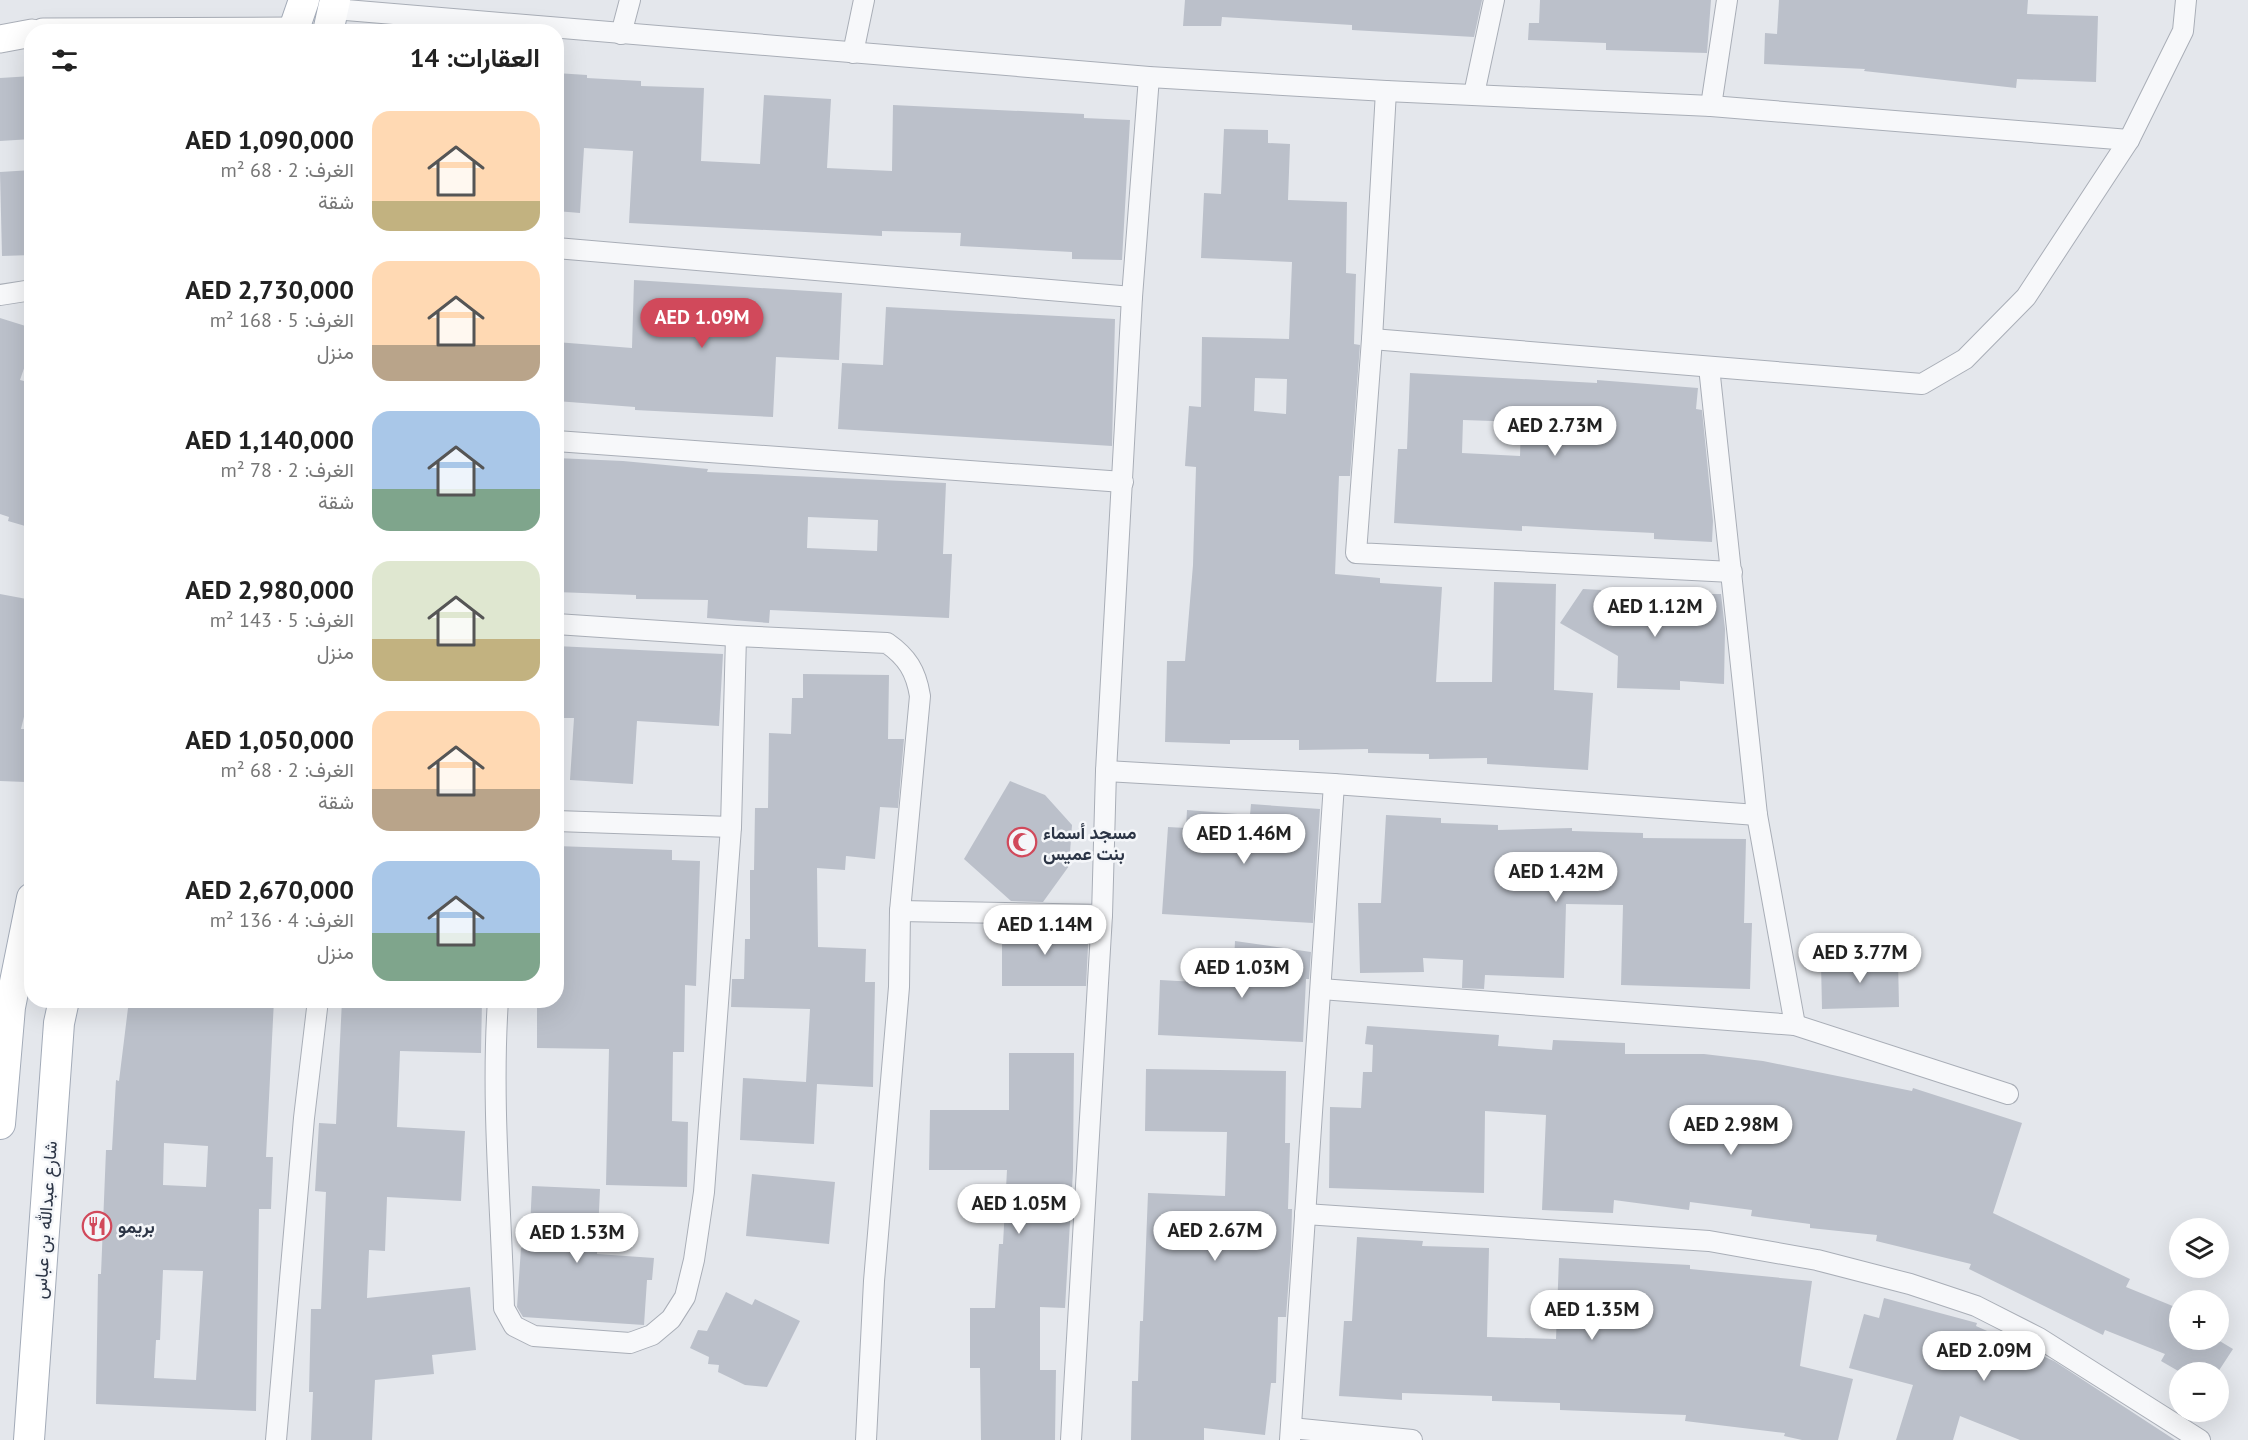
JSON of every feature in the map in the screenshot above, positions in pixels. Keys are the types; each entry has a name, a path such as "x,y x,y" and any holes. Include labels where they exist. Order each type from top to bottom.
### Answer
{"main road":[{"path":"295,24 304,0"},
{"path":"0,1124 5,1007 24,930"},
{"name":"شارع عبدالله بن عباس","path":"29,1440 63,1008"}],"street":[{"path":"621,33 630,0"},
{"path":"853,53 864,0"},
{"path":"1474,94 1494,0"},
{"path":"1711,106 1727,0"},
{"path":"1372,339 1922,384 1965,359 2026,297 2129,140 2183,32 2186,0"},
{"path":"332,14 484,24"},
{"path":"564,29 1149,77 1711,106 2129,140"},
{"path":"0,39 24,34"},
{"path":"1071,1440 1102,915 1106,771 1132,297 1149,77"},
{"path":"1386,91 1372,339 1356,553 1732,572"},
{"path":"564,249 1132,297"},
{"path":"0,295 24,291"},
{"path":"1709,367 1757,815 1795,1025"},
{"path":"564,442 1123,482"},
{"path":"564,625 887,643 903,655 916,676 920,696 900,911 899,987 874,1281 866,1440"},
{"path":"497,1008 494,1054 496,1155 504,1308 514,1326 534,1336 630,1343 652,1335 670,1319 685,1297 694,1260 704,1192 731,827 736,636"},
{"path":"1106,771 1334,784 1757,815"},
{"path":"1334,784 1290,1434 1412,1440"},
{"path":"564,821 731,827"},
{"path":"900,911 1102,915"},
{"path":"1321,988 1795,1025 2008,1094"},
{"path":"276,1440 303,1118 317,1008"},
{"path":"1305,1214 1709,1241 1827,1262 1910,1284 1976,1306 2039,1338 2200,1440"}],"building":[{"path":"1185,0 1482,0 1474,37 1352,30 1352,25 1222,17 1221,26 1183,26"},
{"path":"1540,0 1711,0 1707,53 1606,50 1606,43 1528,40 1529,23 1539,23"},
{"path":"1779,0 2028,0 2027,14 2098,16 2096,82 2017,79 2016,88 1864,71 1865,69 1764,64 1765,33 1777,34"},
{"path":"564,74 587,75 587,78 641,81 641,86 704,88 701,161 760,164 764,95 831,99 827,168 892,171 893,105 1084,114 1084,118 1130,120 1122,260 1072,259 1072,252 960,246 961,233 882,231 882,236 629,223 633,151 584,148 580,213 564,212"},
{"path":"24,76 24,140 0,141 0,78"},
{"path":"1224,129 1268,130 1268,143 1290,144 1288,200 1347,202 1346,273 1356,274 1354,344 1360,345 1350,476 1339,476 1335,574 1380,578 1380,583 1442,587 1436,682 1492,682 1494,582 1556,584 1554,690 1593,693 1588,770 1487,764 1487,758 1429,759 1429,754 1368,753 1368,749 1299,750 1299,740 1230,740 1230,744 1165,742 1167,661 1185,661 1193,565 1196,467 1185,466 1189,406 1201,407 1202,337 1289,339 1292,262 1201,258 1204,193 1221,194","holes":["1255,378 1287,379 1286,414 1254,411"]},
{"path":"24,170 24,255 2,256 0,172"},
{"path":"634,280 842,293 839,360 776,357 773,417 635,410 635,407 564,402 564,343 632,348"},
{"path":"886,307 1115,319 1112,446 838,429 842,363 883,365"},
{"path":"0,318 24,326 24,368 20,380 24,381 24,526 8,521 9,517 0,514"},
{"path":"1410,373 1597,383 1597,380 1698,388 1696,409 1702,410 1713,521 1712,542 1654,539 1654,533 1522,526 1522,531 1394,523 1398,449 1407,449","holes":["1463,420 1521,422 1520,456 1462,453"]},
{"path":"564,458 708,469 707,472 946,483 943,554 952,554 949,618 770,610 769,623 707,618 708,600 636,599 636,595 564,592","holes":["808,517 878,520 877,551 807,548"]},
{"path":"1583,589 1602,590 1610,601 1688,603 1688,594 1721,594 1725,629 1724,684 1680,681 1680,690 1617,688 1618,656 1560,623"},
{"path":"0,594 24,598 24,717 21,729 24,729 24,782 0,781"},
{"path":"564,646 723,654 719,726 637,721 633,784 570,780 574,718 564,718"},
{"path":"803,674 889,675 888,739 904,739 898,808 880,807 875,859 846,856 845,870 817,868 818,947 866,949 865,982 875,982 873,1087 817,1084 814,1144 740,1140 743,1078 806,1082 810,1009 731,1007 732,979 744,979 745,939 750,939 750,870 754,870 755,808 768,808 769,733 791,734 792,698 803,698"},
{"name":"مسجد أسماء بنت عميس","path":"1010,781 1045,795 1072,825 1069,866 1043,902 1011,901 964,859"},
{"path":"1251,804 1320,809 1313,923 1162,914 1168,827 1186,828 1187,810 1250,815"},
{"path":"1386,815 1441,818 1441,823 1498,825 1498,830 1572,828 1572,831 1643,833 1643,838 1746,839 1744,923 1752,923 1750,989 1621,985 1623,905 1566,904 1564,978 1485,975 1484,989 1462,988 1463,960 1423,958 1424,972 1360,973 1358,903 1381,903"},
{"path":"564,846 672,850 672,860 700,861 696,986 685,985 684,1052 673,1052 672,1121 688,1122 687,1187 606,1185 609,1049 537,1048 537,1008 564,1008"},
{"path":"1002,925 1089,927 1086,986 1002,986"},
{"path":"1235,941 1311,952 1309,979 1306,979 1303,1042 1158,1035 1160,980 1233,984"},
{"path":"1898,960 1899,1007 1822,1009 1821,962"},
{"path":"128,1008 274,1008 266,1157 273,1157 271,1209 259,1209 256,1411 96,1404 98,1274 101,1274 106,1150 112,1150 116,1080 119,1081","holes":["164,1143 208,1146 206,1187 163,1185","163,1270 203,1271 196,1380 154,1378 156,1340 160,1340"]},
{"path":"342,1008 482,1008 481,1053 400,1051 397,1127 465,1131 461,1201 387,1197 385,1251 369,1250 367,1298 470,1287 476,1350 432,1355 434,1374 375,1380 372,1440 311,1440 313,1392 309,1392 311,1309 321,1309 326,1192 315,1191 319,1123 336,1124"},
{"path":"1367,1026 1499,1035 1498,1046 1552,1050 1553,1040 1625,1043 1625,1054 1704,1054 1763,1061 1912,1091 1913,1088 2022,1123 1993,1213 2130,1279 2126,1287 2169,1305 2169,1350 2229,1350 2229,1347 2233,1349 2225,1362 2169,1362 2169,1366 2161,1361 2165,1354 2105,1330 2103,1335 1969,1269 1971,1264 1876,1241 1877,1235 1810,1228 1810,1224 1751,1216 1752,1210 1690,1202 1689,1210 1614,1200 1613,1213 1542,1210 1546,1115 1485,1111 1484,1193 1329,1188 1330,1107 1361,1108 1363,1072 1372,1072 1373,1045 1365,1044"},
{"path":"1009,1053 1074,1053 1073,1171 1065,1308 1040,1307 1040,1370 1056,1370 1055,1440 981,1440 980,1368 970,1368 970,1308 995,1308 999,1244 1003,1244 1007,1170 929,1170 930,1110 1009,1110"},
{"path":"1146,1069 1286,1071 1285,1143 1290,1143 1288,1209 1292,1209 1291,1249 1286,1317 1278,1317 1276,1383 1271,1383 1265,1435 1204,1428 1204,1440 1131,1440 1132,1381 1138,1381 1140,1321 1143,1321 1148,1193 1225,1196 1227,1132 1145,1131"},
{"path":"752,1174 835,1182 829,1244 746,1236"},
{"path":"532,1186 600,1189 597,1254 654,1258 652,1280 647,1280 644,1325 523,1317 517,1307 521,1248 529,1249"},
{"path":"1357,1237 1423,1241 1422,1246 1489,1248 1487,1337 1556,1339 1559,1258 1690,1265 1690,1269 1812,1281 1800,1366 1853,1379 1838,1440 1802,1440 1784,1436 1785,1433 1685,1421 1686,1415 1560,1410 1560,1403 1492,1401 1492,1396 1402,1393 1402,1400 1339,1396 1344,1321 1352,1321"},
{"path":"726,1292 752,1305 755,1299 800,1321 767,1387 745,1385 718,1372 719,1365 708,1364 709,1357 690,1348 698,1330 707,1331"},
{"path":"1884,1298 1977,1323 1976,1326 2054,1361 2175,1440 2020,1440 1960,1416 1953,1440 1896,1440 1913,1385 1849,1368 1864,1314 1879,1318"}],"place":[{"name":"مسجد أسماء بنت عميس","path":"1022,842"},
{"name":"بريمو","path":"97,1226"}]}
